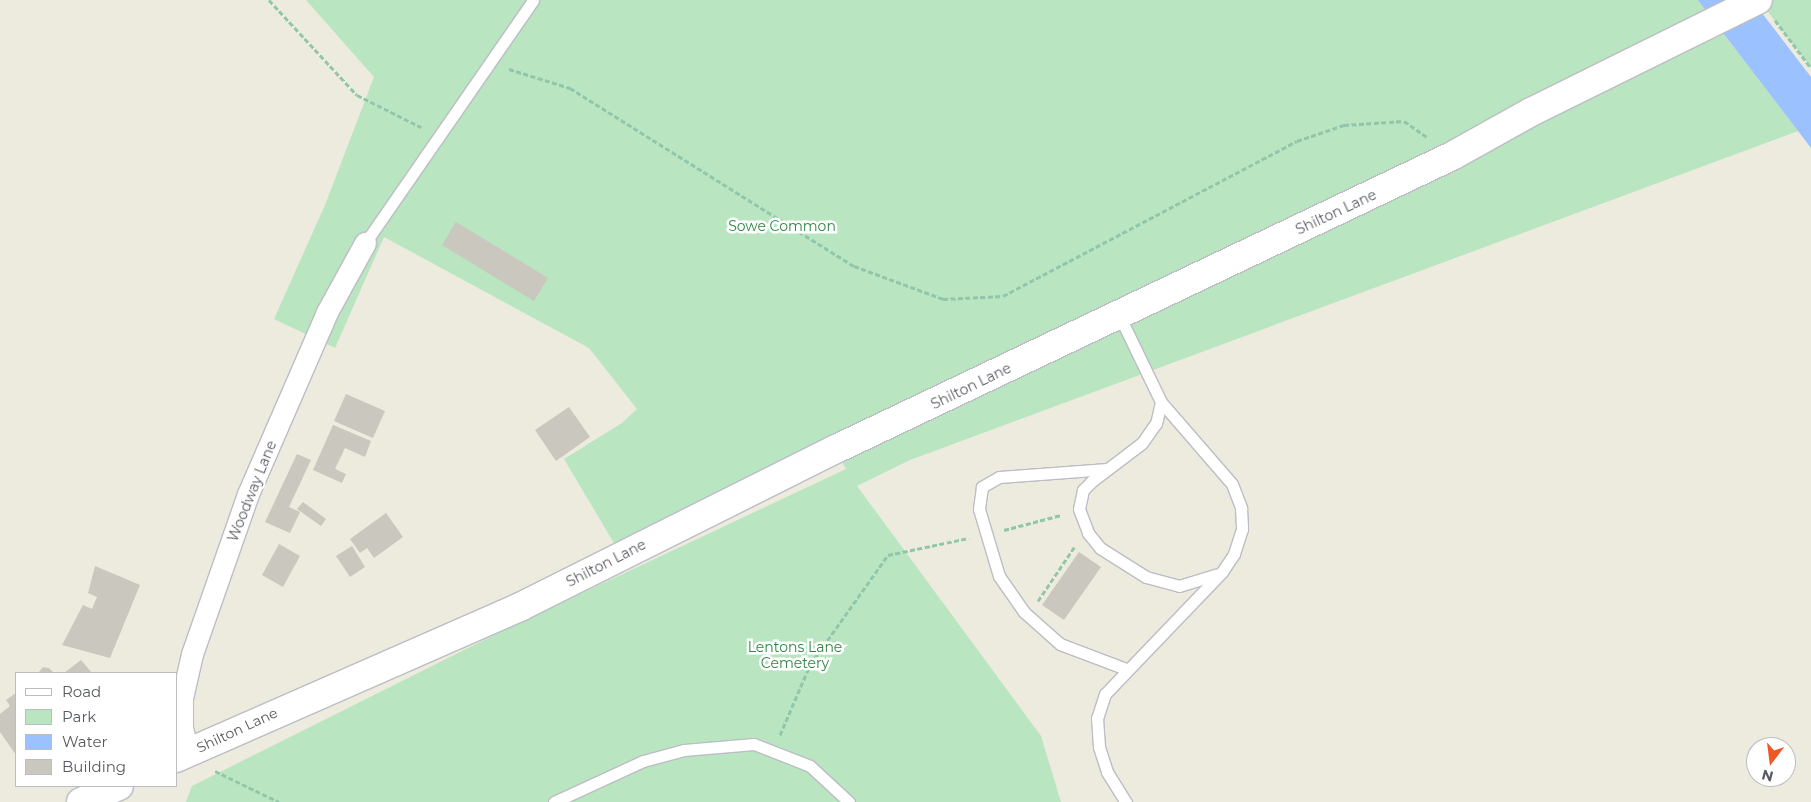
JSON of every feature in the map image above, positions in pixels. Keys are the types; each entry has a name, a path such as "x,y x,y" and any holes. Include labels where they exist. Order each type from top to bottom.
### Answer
{"street":[{"name":"Shilton Lane","path":"182,755 520,607 836,449 1454,155 1680,38 1764,8"},
{"name":"Woodway Lane","path":"182,755 182,698 192,654 248,494 327,312 365,242"},
{"path":"81,802 116,793"}],"lane":[{"path":"365,242 533,0"},
{"path":"1119,315 1161,402 1232,484 1241,508 1242,529 1234,554 1222,572 1126,669 1105,694 1098,718 1107,772 1126,802"},
{"path":"1161,402 1156,423 1142,443 1083,490 1080,510 1088,533 1100,548 1160,583 1199,582 1222,572"},
{"path":"1107,469 988,480 979,496 985,535 999,576 1026,615 1060,644 1126,669"},
{"path":"554,802 643,761 684,750 754,744 774,749 810,766 849,802"}],"path":[{"path":"268,0 357,95 439,136"},
{"path":"1764,8 1811,68"},
{"path":"490,63 570,88 854,266 943,299 1003,296 1296,141 1344,125 1404,122 1454,155"},
{"path":"774,749 810,665 888,555 985,535 1062,515 1066,521"},
{"path":"1026,615 1079,540"},
{"path":"182,755 223,778 279,802"}],"green space":[{"name":"Sowe Common","path":"306,0 1724,0 1714,21 1798,131 910,460 857,486 1041,736 1061,802 186,802 192,786 508,628 846,469 836,450 621,555 564,459 622,423 637,409 589,348 384,237 335,348 274,319 325,205 374,77"},
{"path":"1759,0 1811,0 1811,68"}],"water":[{"path":"1698,0 1752,0 1811,77 1811,148"}],"building":[{"path":"456,222 548,278 534,301 442,245"},
{"path":"346,394 385,411 373,438 334,421"},
{"path":"569,407 590,437 556,461 535,430"},
{"path":"333,425 371,441 365,457 345,448 335,469 346,474 342,483 313,470"},
{"path":"297,454 311,460 289,507 300,512 290,533 265,522"},
{"path":"303,502 326,519 321,526 297,509"},
{"path":"386,513 403,537 374,558 367,548 360,553 350,539"},
{"path":"279,544 300,556 283,587 262,575"},
{"path":"352,546 365,567 350,577 336,556"},
{"path":"1079,552 1101,567 1064,620 1042,605"},
{"path":"95,566 140,585 110,658 62,645 83,605 92,609 97,597 88,593"},
{"path":"81,660 91,672 65,672"},
{"path":"43,667 49,668 53,672 39,672"},
{"path":"15,694 15,754 0,732 0,714 10,706 6,700"}],"park label":[{"name":"Lentons Lane Cemetery","path":"795,656"}]}
